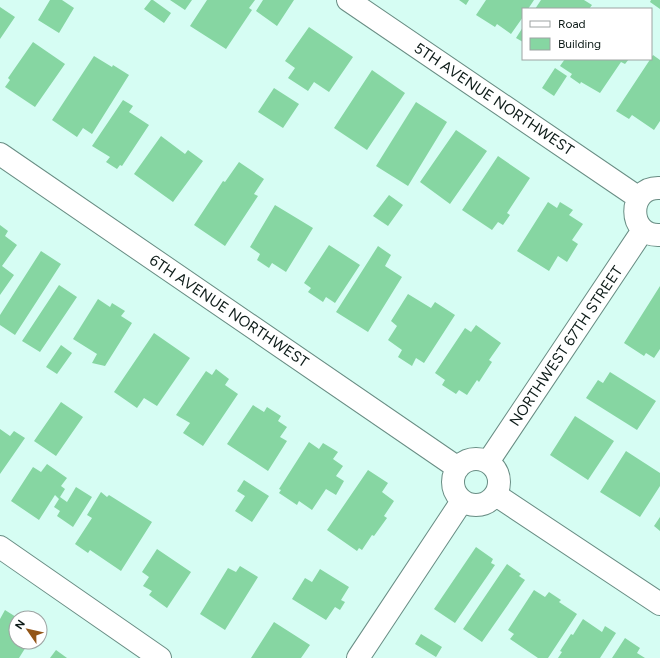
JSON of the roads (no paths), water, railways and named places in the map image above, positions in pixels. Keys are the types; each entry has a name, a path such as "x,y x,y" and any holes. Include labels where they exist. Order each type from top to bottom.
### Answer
{"street":[{"name":"5TH AVENUE NORTHWEST","path":"348,0 639,198"},
{"name":"6TH AVENUE NORTHWEST","path":"0,154 458,468"},
{"path":"651,232 635,217 635,209 639,198 649,189 660,188"},
{"name":"NORTHWEST 67TH STREET","path":"488,462 651,232"},
{"path":"478,458 488,462 492,464 500,477 500,485 496,495 486,504 477,506 462,501 455,492 453,482 454,475 458,468 470,459 478,458"},
{"path":"496,495 660,604"},
{"path":"358,658 462,501"},
{"path":"0,547 160,658"}]}
